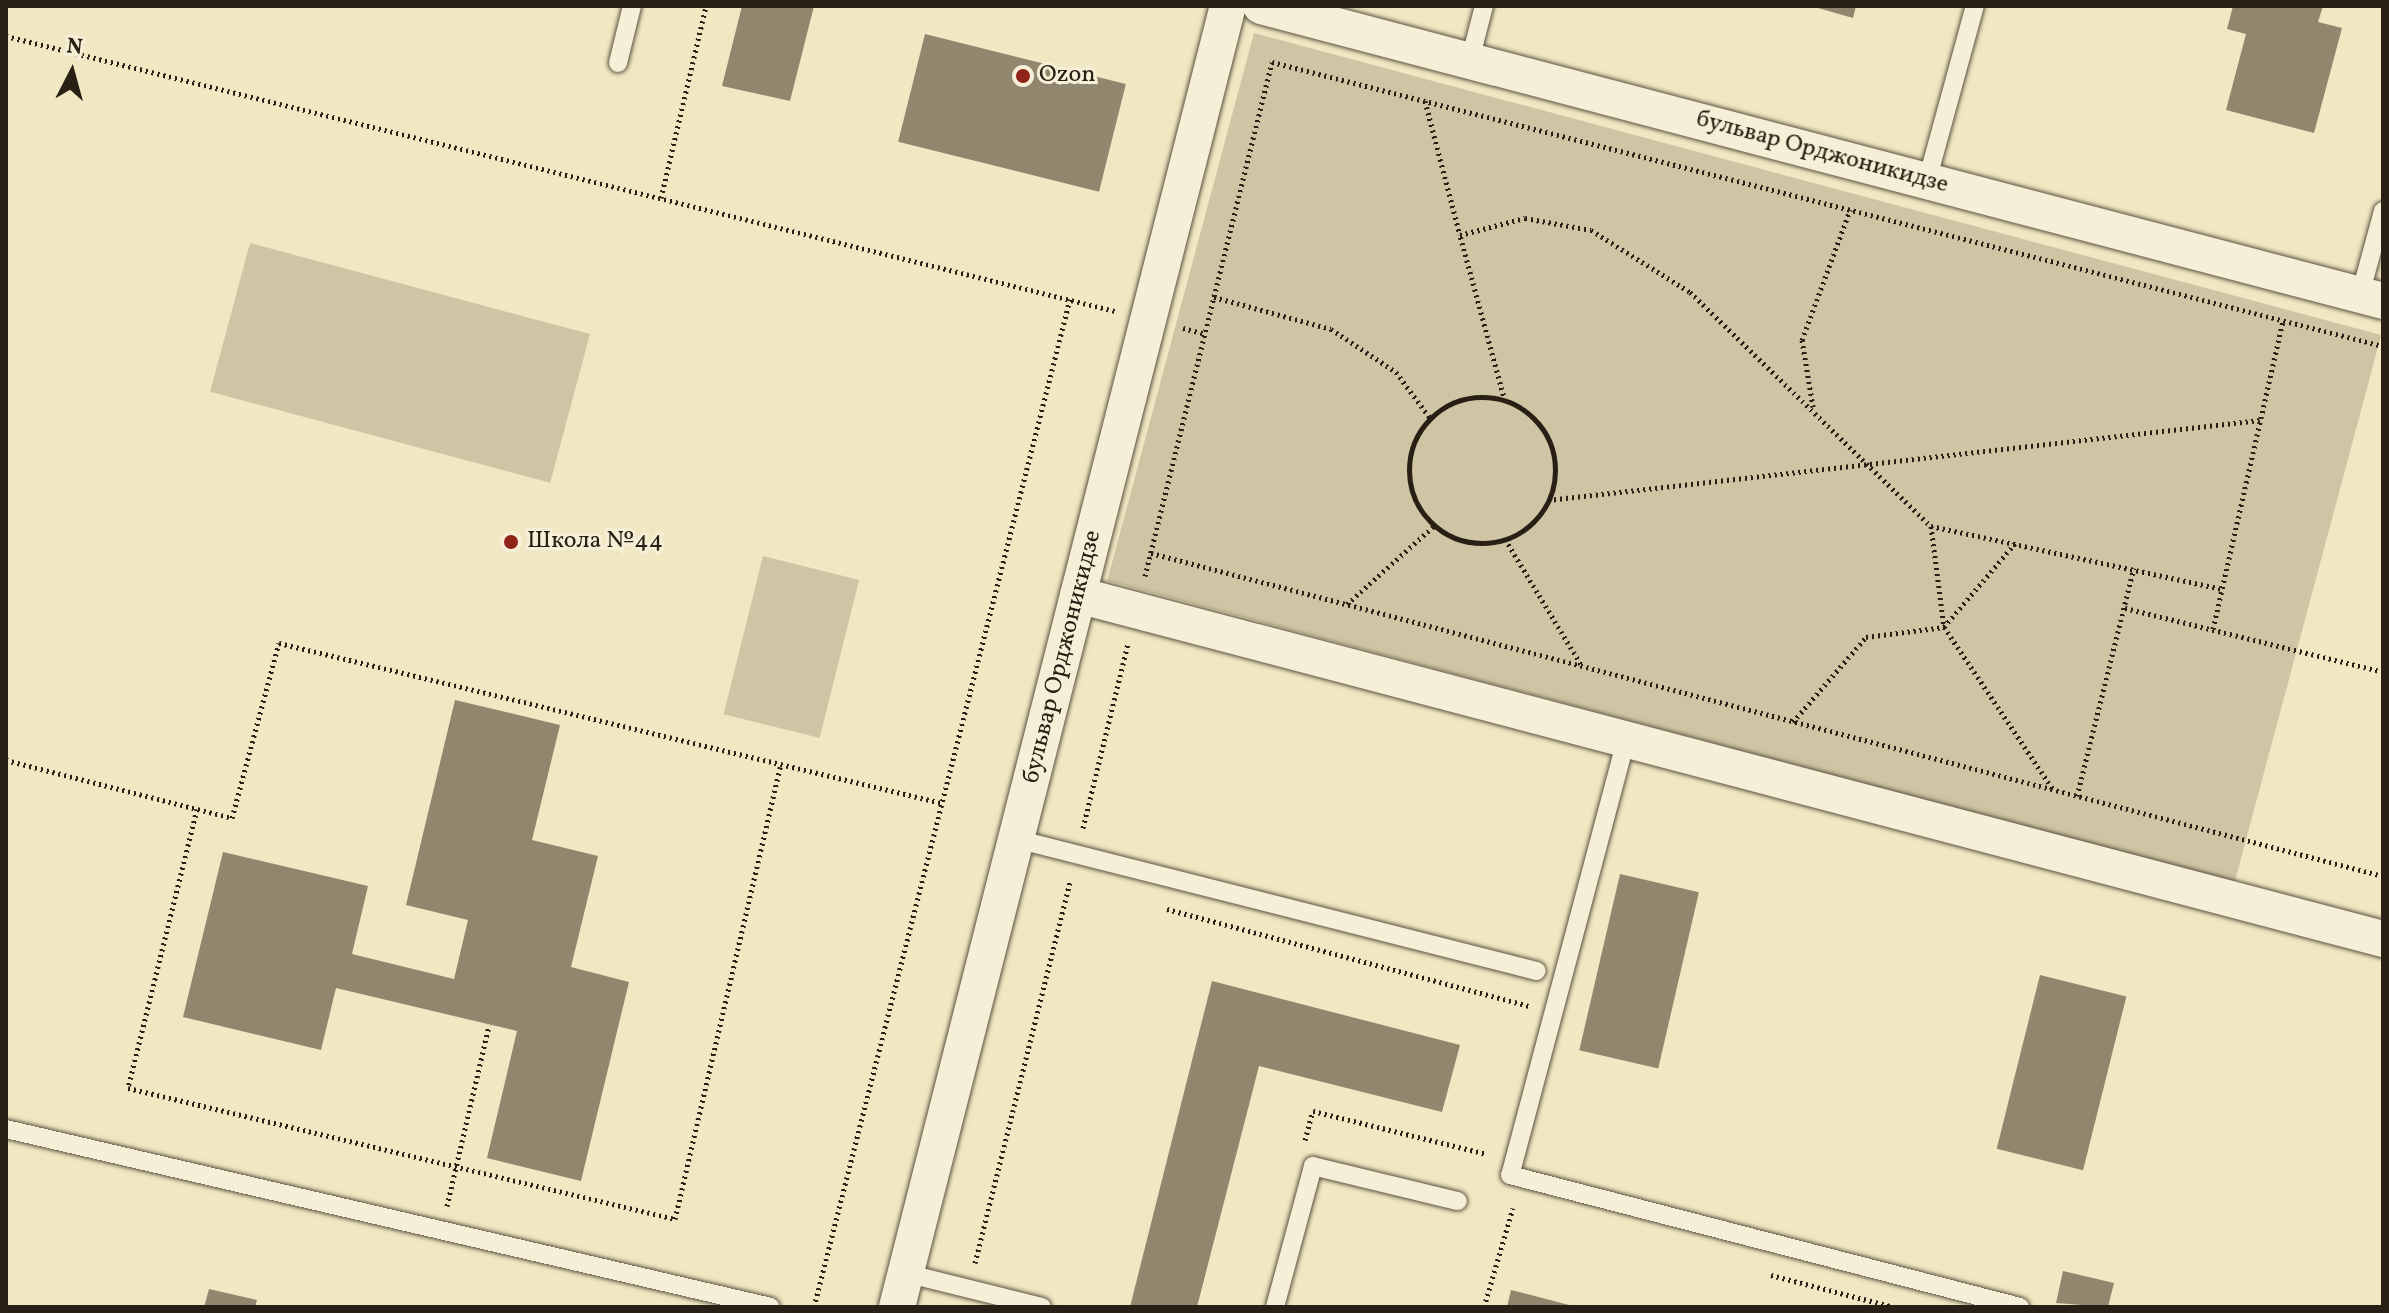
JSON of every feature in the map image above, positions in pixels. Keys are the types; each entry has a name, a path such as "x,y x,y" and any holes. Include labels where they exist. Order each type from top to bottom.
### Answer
{"street":[{"name":"бульвар Орджоникидзе","path":"901,1290 1228,6"},
{"name":"бульвар Орджоникидзе","path":"1261,6 2372,298"},
{"path":"1078,595 2383,939"}],"lane":[{"path":"618,63 632,6"},
{"path":"1470,60 1484,6"},
{"path":"1927,181 1975,6"},
{"path":"2372,298 2383,211"},
{"path":"1626,740 1510,1175 2020,1307"},
{"path":"1016,839 1537,971"},
{"path":"6,1129 771,1307"},
{"path":"1275,1307 1313,1166 1458,1201"},
{"path":"901,1290 1042,1307"}],"path":[{"path":"661,198 706,6"},
{"path":"6,36 1205,334"},
{"path":"972,1277 1272,62 2383,346"},
{"path":"1425,101 1505,401"},
{"path":"1813,408 1802,340 1850,210"},
{"path":"1460,235 1525,218 1591,230 1690,292 1813,408 1862,466 1931,526 2017,541 2222,589"},
{"path":"1214,297 1331,329 1396,372 1430,418"},
{"path":"814,1307 1070,299"},
{"path":"2213,629 2283,321"},
{"path":"1548,500 1554,465 1543,430 1505,401 1465,399 1430,418 1409,460 1410,485 1434,526 1480,543 1505,539 1548,500 2261,420"},
{"path":"1346,604 1434,526"},
{"path":"1931,526 1944,627 2054,790"},
{"path":"1505,539 1582,666"},
{"path":"1793,722 1866,637 1944,627 2017,541"},
{"path":"1151,553 2383,876"},
{"path":"2077,796 2134,568"},
{"path":"2125,608 2383,672"},
{"path":"6,760 232,818 279,643 942,803"},
{"path":"197,809 128,1088 675,1219 781,765"},
{"path":"1069,883 1084,887"},
{"path":"1161,908 1529,1006 1525,1021"},
{"path":"447,1211 489,1025"},
{"path":"1300,1156 1313,1111 1491,1155 1494,1140"},
{"path":"1484,1307 1510,1207 1525,1211"},
{"path":"1756,1271 1894,1307"}],"shaded area":[{"path":"1254,33 2381,335 2234,883 1107,581"},
{"path":"250,243 590,334 550,483 210,392"},
{"path":"763,556 859,580 820,738 724,714"}],"building":[{"path":"742,6 814,6 790,101 722,86"},
{"path":"1811,6 1856,6 1853,18"},
{"path":"2233,6 2323,6 2318,22 2342,28 2314,133 2226,110 2246,34 2227,29"},
{"path":"925,34 1126,84 1099,192 898,142"},
{"path":"455,700 560,725 532,840 598,856 571,967 629,982 581,1181 487,1158 517,1031 336,988 321,1050 183,1017 223,852 368,886 352,954 454,979 468,920 406,905"},
{"path":"1620,874 1699,892 1658,1069 1579,1050"},
{"path":"2040,975 2126,997 2083,1170 1997,1149"},
{"path":"1212,981 1460,1045 1442,1112 1259,1066 1197,1307 1130,1307"},
{"path":"2063,1271 2114,1283 2108,1307 2056,1303"},
{"path":"209,1289 257,1300 255,1307 204,1307"},
{"path":"1511,1290 1573,1306 1573,1307 1507,1307"}],"place":[{"name":"Ozon","path":"1023,76"},
{"name":"Школа №44","path":"511,542"}]}
